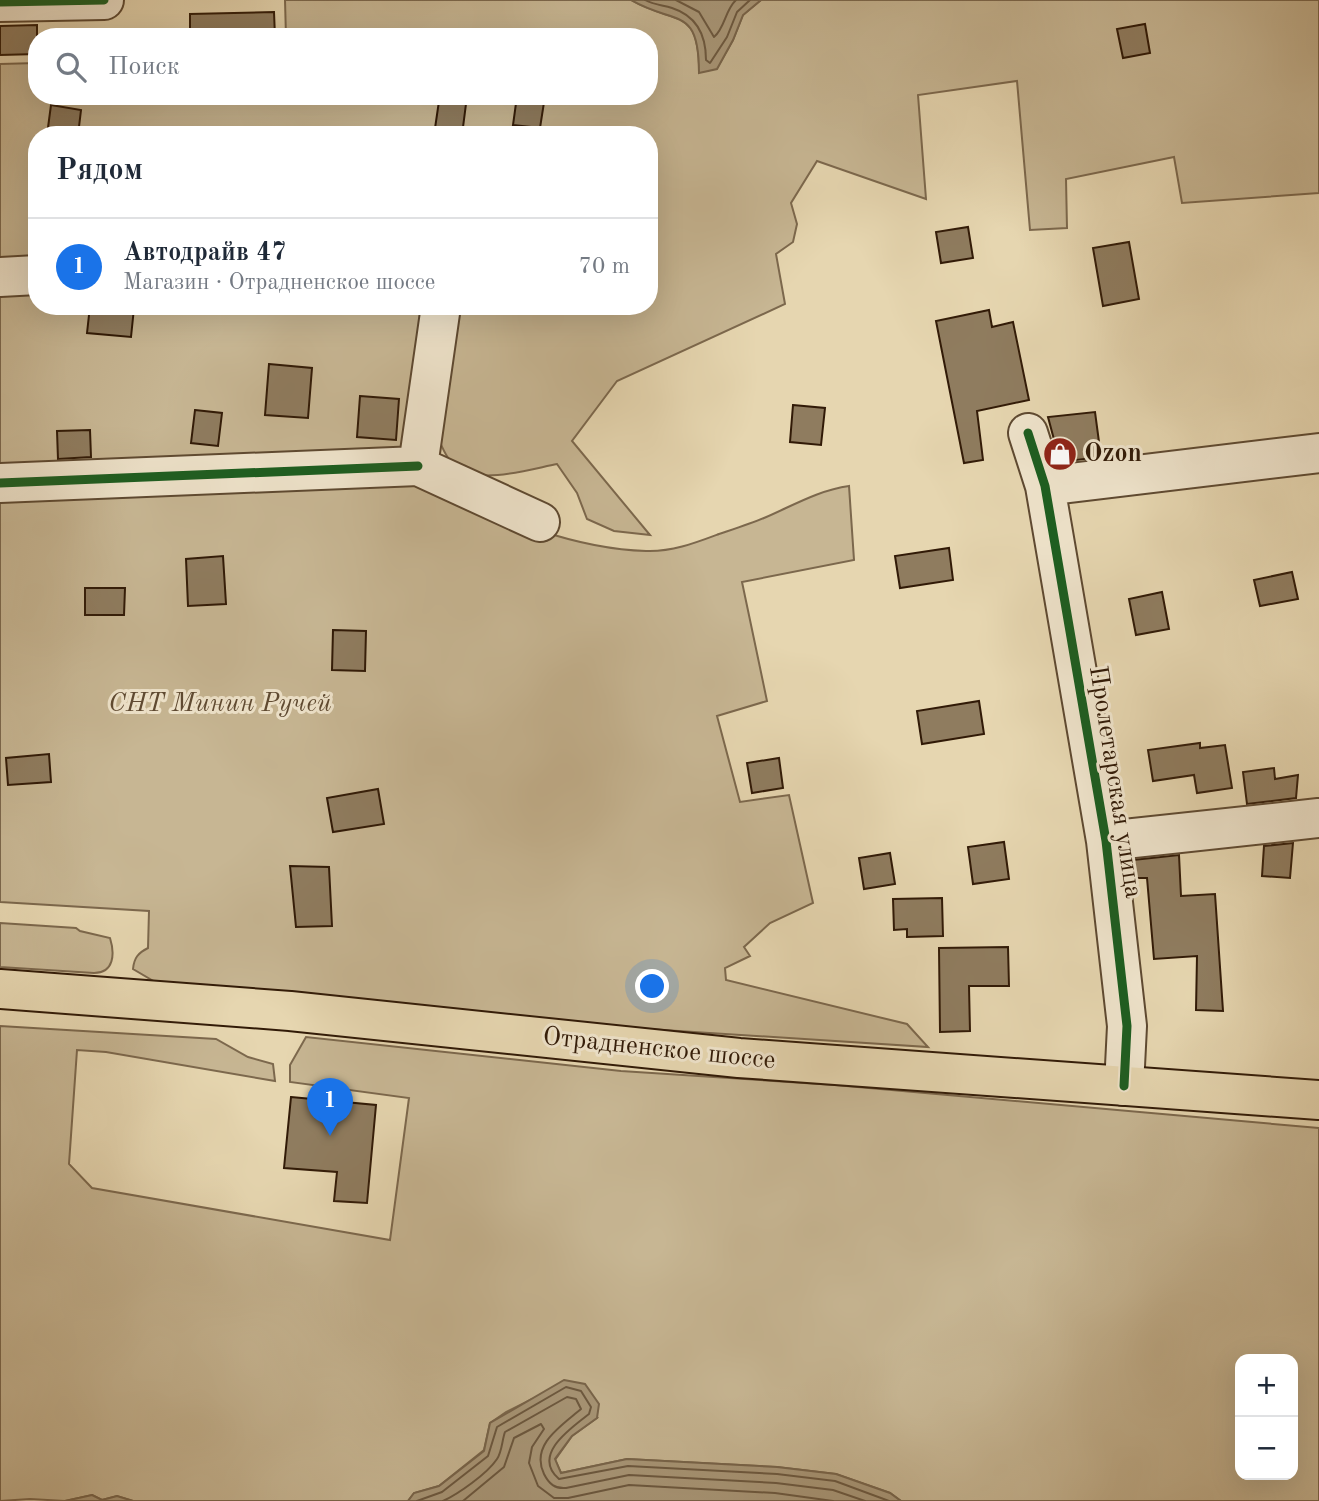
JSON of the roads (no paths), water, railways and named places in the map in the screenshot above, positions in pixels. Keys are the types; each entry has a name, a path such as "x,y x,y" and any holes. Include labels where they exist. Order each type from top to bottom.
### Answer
{"main road":[{"name":"Отрадненское шоссе","path":"0,989 290,1011 739,1058 1319,1100"}],"street":[{"path":"0,2 104,0"},
{"path":"0,277 28,275"},
{"path":"418,466 440,315"},
{"name":"Пролетарская улица","path":"1028,433 1045,486 1106,841 1127,1026 1124,1086"},
{"path":"1045,486 1319,453"},
{"path":"0,483 418,466 540,522"},
{"path":"1106,841 1319,818"}],"water":[{"path":"631,0 761,0 743,15 717,69 699,73 695,37 689,27 682,21"},
{"path":"564,1380 585,1384 599,1404 597,1418 572,1436 555,1459 561,1473 627,1459 777,1467 836,1474 890,1493 901,1501 408,1501 414,1493 439,1486 484,1451 490,1423"},
{"path":"92,1495 102,1500 117,1496 133,1501 65,1501"}],"place":[{"name":"Ozon","path":"1060,454"},
{"name":"Автодрайв 47","path":"330,1136"}],"park label":[{"name":"СНТ Минин Ручей","path":"220,704"}]}
